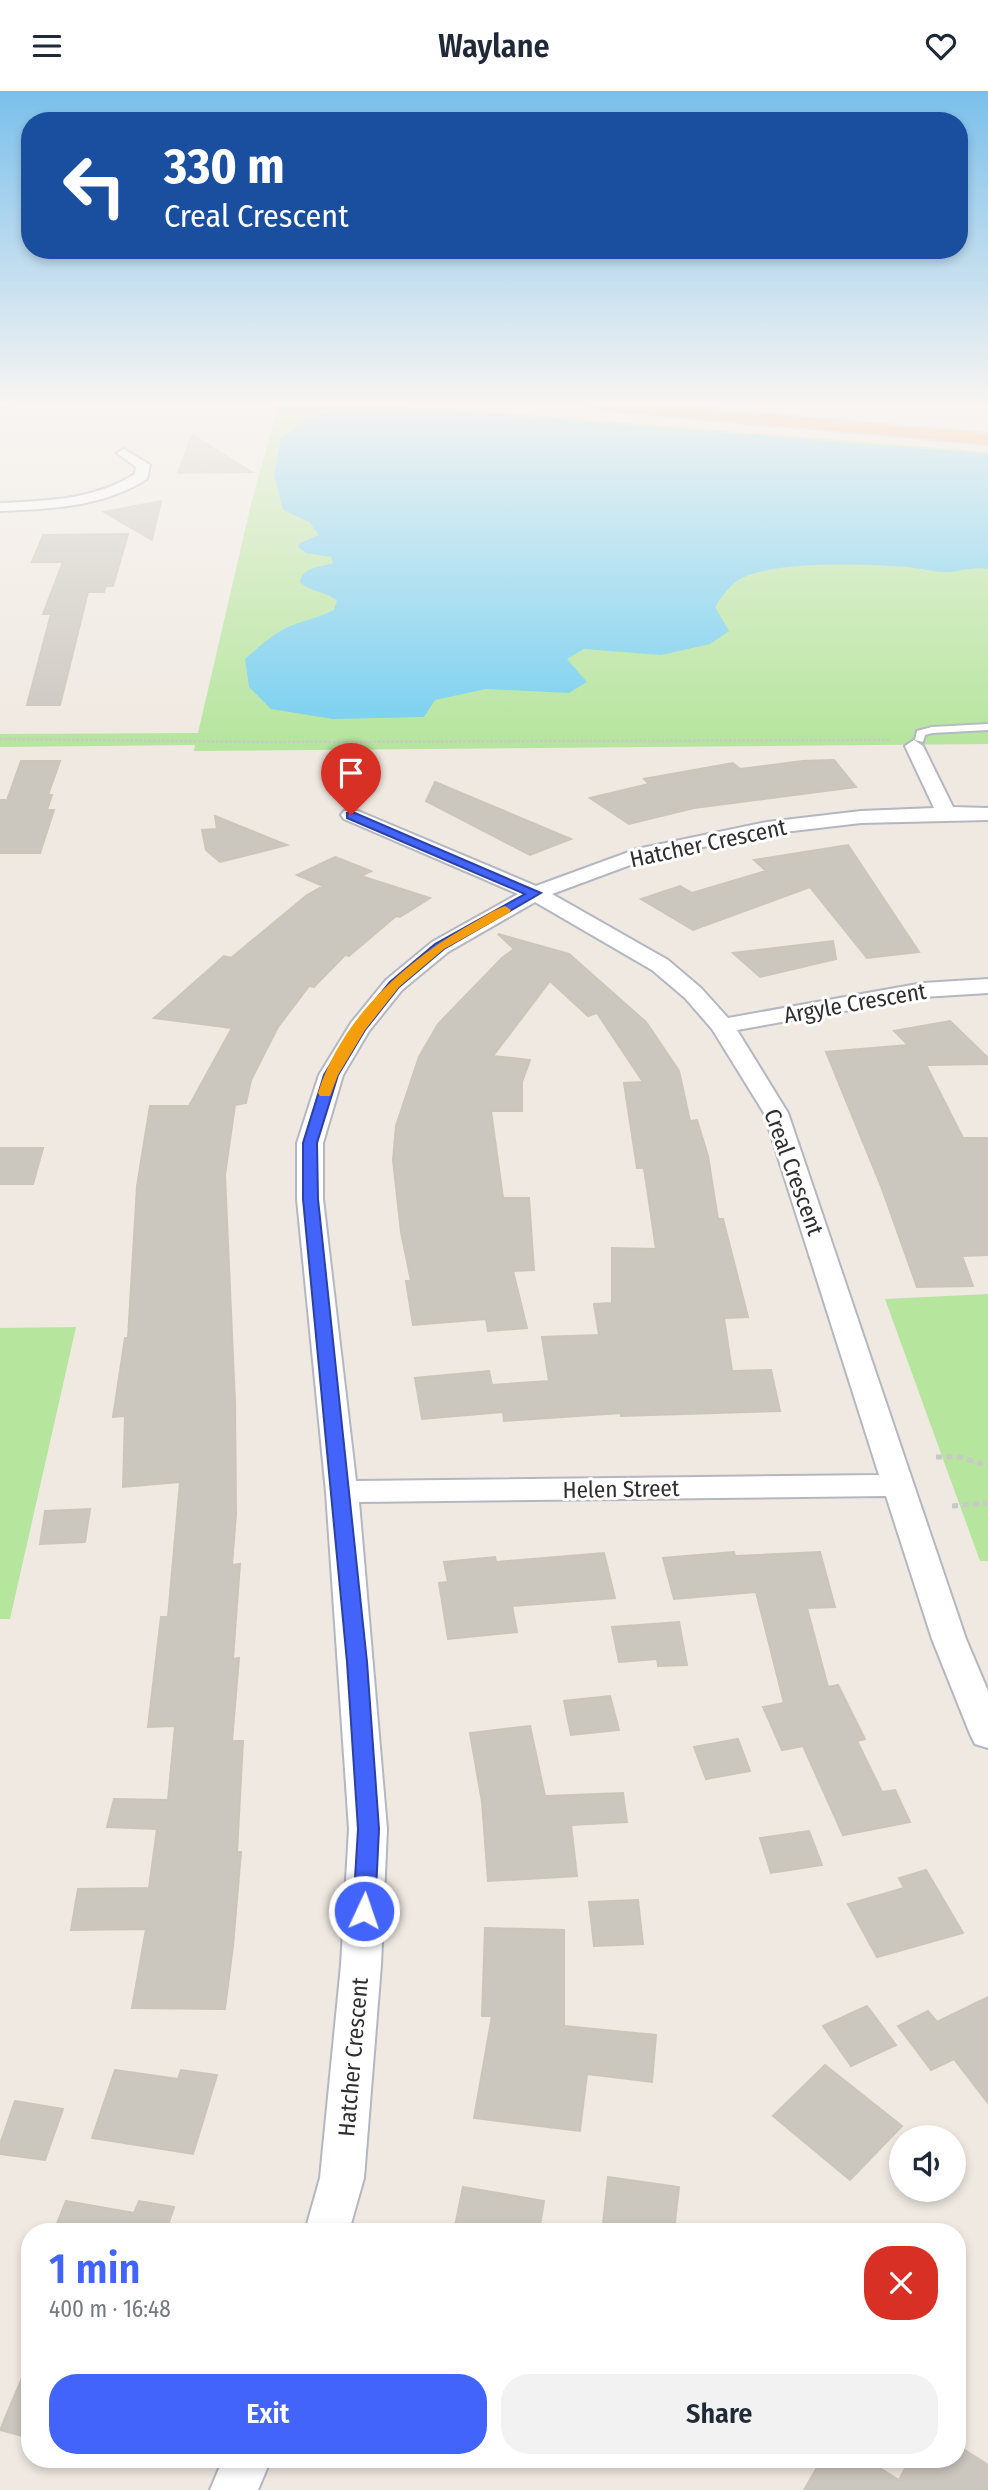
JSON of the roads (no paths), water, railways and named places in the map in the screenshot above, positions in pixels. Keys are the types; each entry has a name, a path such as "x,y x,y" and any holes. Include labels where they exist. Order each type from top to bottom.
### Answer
{"street":[{"path":"917,743 946,813"},
{"name":"Hatcher Crescent","path":"329,2223 342,2178 361,1965 368,1829 342,1492 310,1199 310,1143 331,1075 359,1028 394,985 440,947 535,893 644,853 767,828 861,817 988,814"},
{"name":"Creal Crescent","path":"351,815 535,893 660,965 693,993 722,1026 776,1113 949,1639 988,1734"},
{"name":"Argyle Crescent","path":"722,1026 923,990 988,986"},
{"name":"Helen Street","path":"342,1492 900,1485"},
{"path":"234,2490 243,2468"}],"lane":[{"path":"917,743 920,733 932,730 988,727"}],"water":[{"path":"298,517 988,517 988,569 946,572 846,564 797,566 755,573 732,585 715,607 729,631 710,644 661,655 584,649 567,659 587,682 569,693 486,689 435,700 424,717 333,719 271,709 249,687 245,659 280,631 334,610 337,601 300,582 308,570 333,563 331,557 306,553 298,547 300,543 319,535 309,522"}]}
